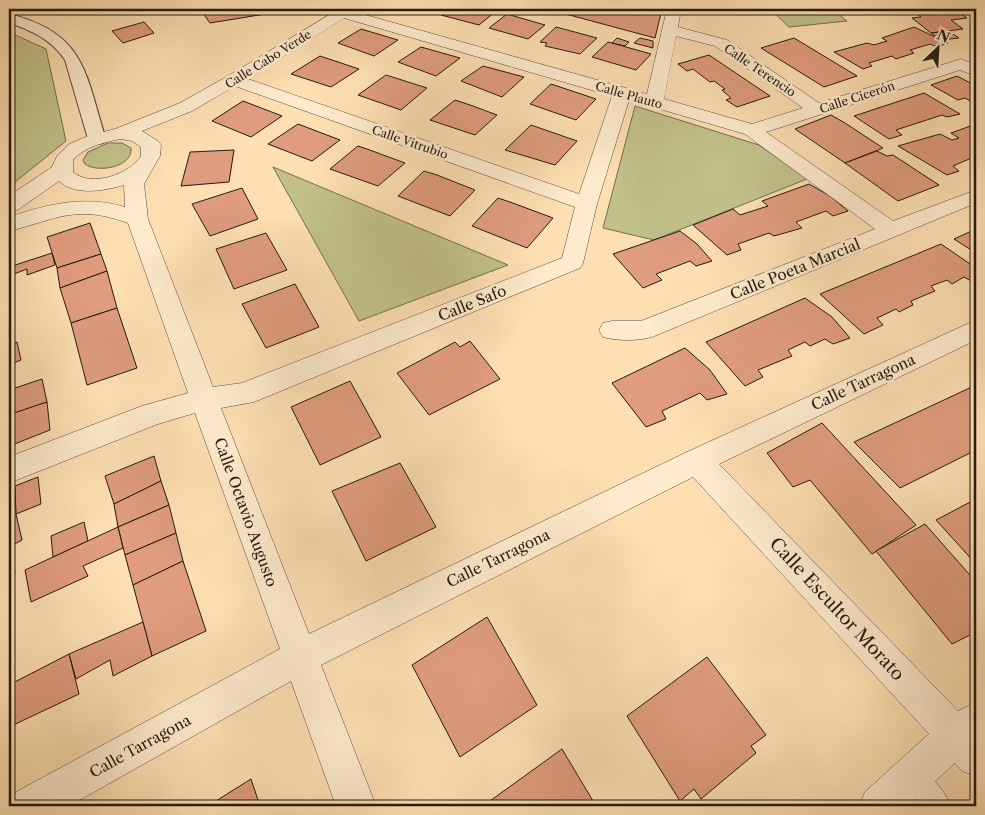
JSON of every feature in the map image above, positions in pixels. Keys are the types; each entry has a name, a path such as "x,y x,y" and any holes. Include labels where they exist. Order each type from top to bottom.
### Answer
{"street":[{"path":"654,102 674,9"},
{"name":"Calle Cabo Verde","path":"61,170 62,163 74,149 96,139 121,133 186,107 234,80 345,11"},
{"name":"Calle Plauto","path":"345,11 752,130 891,230"},
{"path":"9,18 32,25 53,36 67,49 74,60 96,139"},
{"name":"Calle Terencio","path":"670,30 721,43 817,110"},
{"name":"Calle Cicerón","path":"752,130 969,67"},
{"name":"Calle Vitrubio","path":"234,80 586,204"},
{"name":"Calle Safo","path":"205,399 244,394 572,263 586,204 622,93"},
{"name":"Calle Cabo Verde","path":"152,145 186,107"},
{"path":"121,133 138,136 152,145"},
{"name":"Calle Octavio Augusto","path":"152,145 153,153 134,184 136,218 356,806"},
{"path":"9,206 61,170 65,177 73,182 89,184 115,181 141,170"},
{"path":"9,218 89,184"},
{"path":"89,184 136,218"},
{"name":"Calle Poeta Marcial","path":"612,330 643,330 976,196"},
{"path":"9,224 46,211 80,207 101,208 136,218"},
{"name":"Calle Tarragona","path":"30,806 300,657 697,461 976,329"},
{"path":"9,470 152,414 205,399"},
{"name":"Calle Escultor Morato","path":"697,461 970,738"},
{"path":"879,806 912,776 970,738"}],"lane":[{"path":"912,776 938,806"}],"shaded area":[{"path":"770,9 832,9 847,21 789,27"},
{"path":"9,32 46,49 66,141 9,187"},
{"path":"635,106 759,145 807,179 654,240 603,228"},
{"path":"108,143 122,143 131,148 130,155 126,160 113,167 97,168 85,164 83,160 88,152"},
{"path":"273,167 508,265 359,321"}],"building":[{"path":"200,9 296,9 210,23"},
{"path":"450,9 484,9 495,12 479,25 441,15"},
{"path":"547,9 662,9 655,38"},
{"path":"580,9 662,9 661,14 580,13"},
{"path":"953,9 967,18 951,20 963,29 931,33 912,18 921,17 912,10"},
{"path":"507,14 545,25 528,39 489,28"},
{"path":"144,22 154,33 123,43 112,31"},
{"path":"556,27 597,38 580,54 545,46 547,43 540,42"},
{"path":"914,27 948,43 937,47 930,44 910,50 914,53 896,59 892,56 869,63 872,66 863,69 834,52 867,43 874,45 887,41 882,38"},
{"path":"361,29 398,40 374,56 338,43"},
{"path":"948,31 959,38 941,40 931,33"},
{"path":"617,38 629,42 625,46 612,43"},
{"path":"640,38 653,41 653,48 634,43"},
{"path":"794,38 857,76 824,87 761,48"},
{"path":"608,42 651,54 636,70 592,57"},
{"path":"421,47 460,58 436,76 398,62"},
{"path":"709,55 770,96 737,107 726,100 731,98 722,90 725,89 714,81 710,82 693,69 687,71 678,64"},
{"path":"320,56 359,69 331,87 291,74"},
{"path":"483,66 524,77 502,97 461,81"},
{"path":"386,75 427,88 401,110 358,95"},
{"path":"957,76 976,86 976,104 965,98 958,100 931,85"},
{"path":"551,84 596,99 576,120 530,104"},
{"path":"924,93 960,114 947,117 942,115 896,130 902,135 889,139 854,116"},
{"path":"455,100 497,115 475,135 430,120"},
{"path":"243,101 282,116 251,137 212,121"},
{"path":"831,115 883,148 845,163 795,129"},
{"path":"298,124 340,140 312,161 268,144"},
{"path":"976,124 976,156 953,166 959,171 947,175 898,146 940,134 952,140 959,138 951,133"},
{"path":"531,125 577,141 555,165 505,150"},
{"path":"358,146 405,163 378,186 330,169"},
{"path":"234,150 229,182 181,186 190,152"},
{"path":"877,151 887,156 893,155 939,185 898,201 845,163"},
{"path":"424,171 475,190 450,216 398,196"},
{"path":"809,184 830,196 848,211 833,216 826,211 796,222 802,228 774,236 769,233 738,244 741,250 727,255 693,225 733,209 740,215 768,206 762,201"},
{"path":"242,188 258,219 210,236 192,204"},
{"path":"498,198 553,218 527,248 472,226"},
{"path":"90,223 101,254 57,268 47,237"},
{"path":"976,229 976,253 954,239"},
{"path":"680,231 697,244 712,261 696,266 690,261 656,274 662,280 643,288 613,254"},
{"path":"266,233 287,270 234,289 216,249"},
{"path":"941,244 976,268 976,280 973,282 964,277 952,284 947,280 931,286 935,291 911,301 913,305 899,312 896,309 877,318 883,325 864,334 820,294"},
{"path":"52,253 55,265 27,275 27,269 9,276 9,267"},
{"path":"101,254 107,271 60,288 57,268"},
{"path":"107,271 117,308 71,323 60,288"},
{"path":"295,284 319,327 266,348 242,304"},
{"path":"805,298 832,317 850,338 833,344 825,339 810,346 805,342 788,350 792,356 758,370 763,377 745,386 706,342"},
{"path":"117,308 137,368 87,385 71,323"},
{"path":"470,341 500,379 429,415 397,373 455,342 460,347"},
{"path":"17,342 21,360 9,365 9,345"},
{"path":"685,348 710,370 727,394 707,400 700,393 662,411 666,419 646,427 612,383"},
{"path":"42,379 47,402 9,415 9,390"},
{"path":"350,381 381,437 320,465 291,407"},
{"path":"976,385 976,450 900,488 854,442"},
{"path":"47,402 50,430 12,445 11,414"},
{"path":"822,423 916,525 872,554 810,480 793,487 767,453"},
{"path":"154,456 161,481 114,504 105,476"},
{"path":"400,463 436,527 366,561 332,491"},
{"path":"38,477 41,504 16,514 15,486"},
{"path":"161,481 169,505 118,527 114,504"},
{"path":"976,499 976,564 936,520"},
{"path":"169,505 176,533 125,555 118,527"},
{"path":"16,514 22,540 9,547 9,517"},
{"path":"84,522 88,541 53,557 51,536"},
{"path":"925,524 976,582 976,632 952,644 876,551"},
{"path":"118,527 123,548 83,566 88,576 31,602 25,570"},
{"path":"176,533 183,561 133,585 125,555"},
{"path":"9,547 15,573 9,576"},
{"path":"183,561 206,631 152,656 133,585"},
{"path":"487,617 537,705 460,757 412,665"},
{"path":"143,622 152,656 113,676 110,660 76,679 69,654"},
{"path":"69,654 79,694 9,727 9,685"},
{"path":"707,657 766,735 751,746 756,753 701,799 694,789 680,801 627,716"},
{"path":"562,749 596,806 483,806"},
{"path":"251,779 260,806 208,806"}]}
